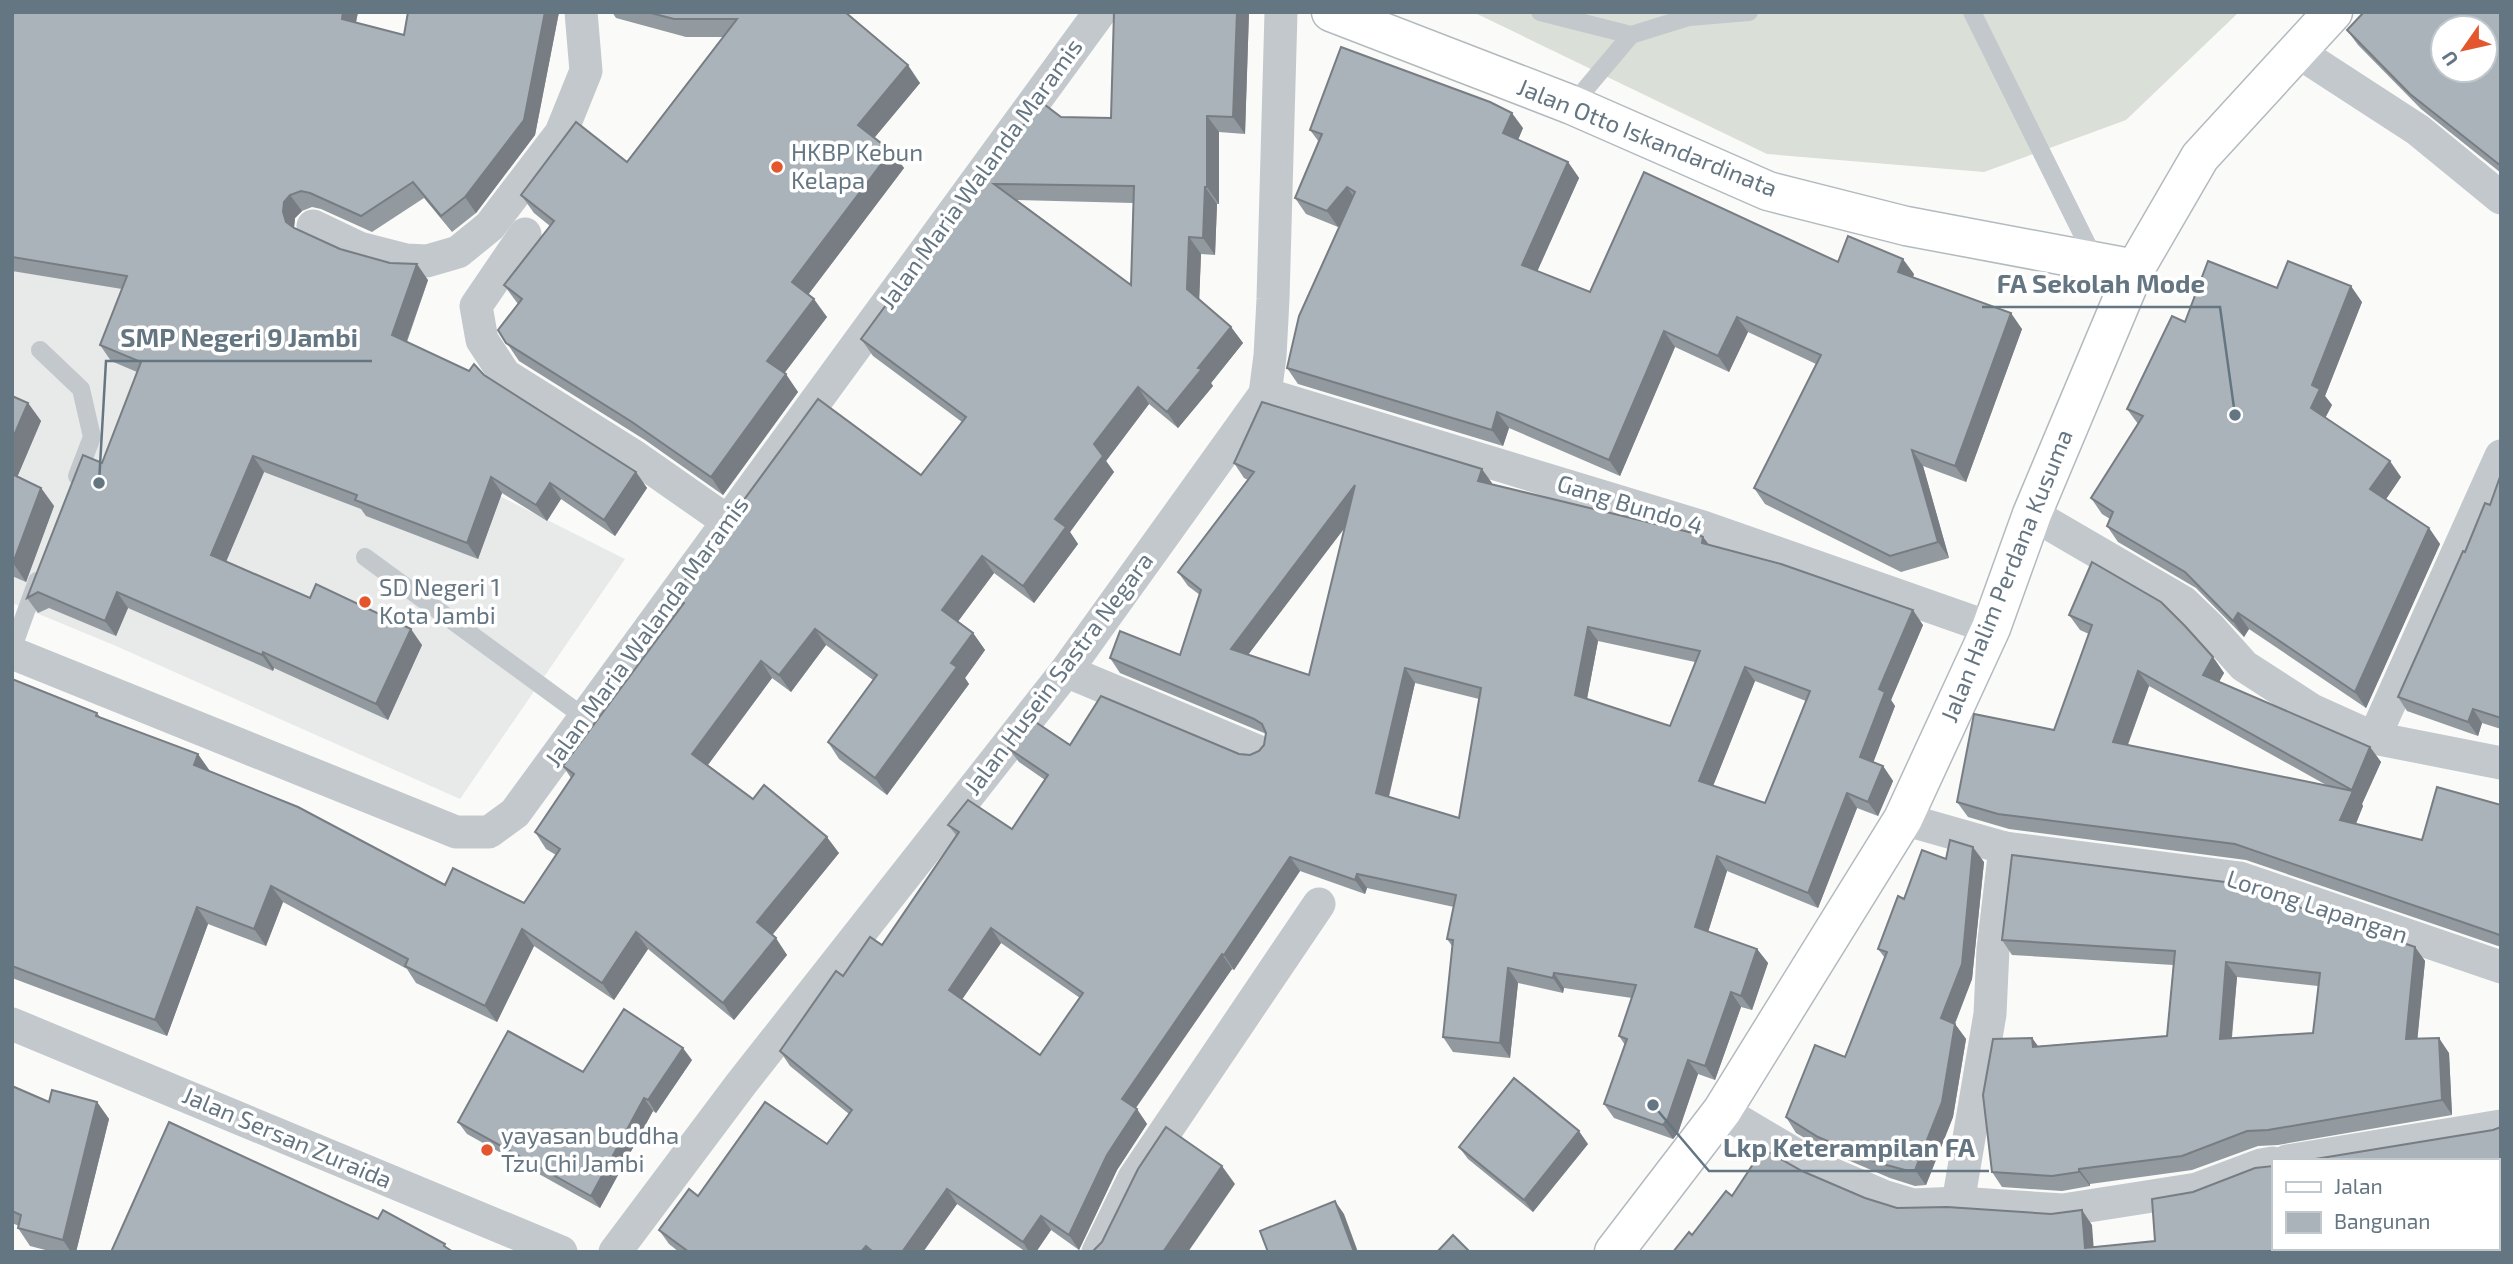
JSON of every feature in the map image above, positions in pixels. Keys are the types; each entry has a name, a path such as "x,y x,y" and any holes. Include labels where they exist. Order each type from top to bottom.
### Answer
{"main road":[{"name":"Jalan Otto Iskandardinata","path":"1331,12 1572,105 1768,191 1906,226 2135,269"},
{"name":"Jalan Halim Perdana Kusuma","path":"1614,1252 1722,1111 1903,819 1991,628 2032,514 2135,269 2200,158 2333,12"}],"street":[{"path":"313,226 359,248 406,260 427,261 458,252 490,226 561,133 586,71 581,12"},
{"name":"Jalan Maria Walanda Maramis","path":"12,651 456,832 489,832 515,813 1100,12"},
{"path":"1265,394 1273,299 1281,12"},
{"path":"2298,52 2418,130 2501,198"},
{"path":"525,234 476,306 482,340 505,376 634,456 727,521"},
{"name":"Gang Bundo 4","path":"1265,394 1703,527 1991,628"},
{"name":"Jalan Husein Sastra Negara","path":"615,1252 741,1084 1066,671 1265,394"},
{"path":"2374,738 2501,456"},
{"path":"2032,514 2183,602 2245,666 2312,710 2374,738 2501,763"},
{"path":"1066,671 1257,751"},
{"name":"Lorong Lapangan","path":"1903,819 2005,848 2240,878 2501,967"},
{"path":"1958,1203 1990,1014 1993,949 2005,848"},
{"path":"1098,1252 1134,1178 1319,904"},
{"name":"Jalan Sersan Zuraida","path":"12,1024 561,1252"},
{"path":"1722,1111 1820,1169 1883,1196 1913,1205 1958,1203 2063,1210 2197,1189 2272,1163"},
{"path":"2299,1159 2501,1126"}],"lane":[{"path":"1540,12 1630,35 1689,17 1749,12"},
{"path":"1972,12 2096,262"},
{"path":"1572,105 1630,35"},
{"path":"40,350 81,389 92,437 69,498"},
{"path":"365,557 584,717"},
{"path":"12,651 45,560"}],"shaded area":[{"path":"1473,12 2239,12 2126,120 1984,172 1767,154"},
{"name":"SD Negeri 1 Kota Jambi","path":"12,179 236,364 625,559 460,799 116,646 12,603"}],"building":[{"path":"12,12 343,12 342,19 404,35 408,12 545,12 524,120 465,197 441,216 413,182 361,216 301,191 290,195 284,202 286,222 294,228 340,249 390,263 417,264 392,335 469,371 474,364 484,375 636,472 604,520 550,483 536,505 491,477 467,543 355,500 357,495 253,456 211,555 310,598 316,584 411,629 376,704 263,652 262,655 117,592 105,621 38,592 27,598 83,455 102,463 141,362 100,345 127,276 12,257"},
{"path":"647,12 845,12 908,65 858,125 891,151 792,282 814,299 767,361 786,374 711,477 632,422 506,343 498,330 522,299 504,285 554,221 521,195 576,122 627,162 737,19 674,19"},
{"path":"1114,12 1237,12 1233,117 1207,116 1207,187 1203,238 1189,237 1187,289 1231,327 1167,412 1138,387 1094,444 1103,456 1055,519 1066,527 1023,586 982,556 942,610 973,633 951,663 957,667 875,778 828,742 877,675 815,629 779,675 761,661 692,754 753,799 764,785 827,837 757,922 776,938 723,1003 636,932 602,983 522,929 485,1006 405,966 408,959 271,886 254,929 197,907 155,1020 12,966 12,679 97,713 96,716 198,754 194,765 298,807 445,885 453,868 524,903 560,849 535,832 574,774 563,766 684,603 674,595 818,399 921,475 966,417 861,339 982,174 985,176 1041,102 1061,117 1111,118","holes":["994,184 1134,186 1131,285"]},
{"path":"2364,12 2501,12 2501,166 2410,94 2347,30"},
{"path":"1341,47 1490,102 1512,113 1503,133 1568,162 1522,265 1590,292 1644,172 1838,262 1848,236 1903,259 1898,272 2011,313 1955,466 1912,450 1938,542 1890,556 1754,488 1821,355 1737,317 1718,356 1664,331 1609,460 1497,412 1492,430 1287,368 1299,316 1355,192 1347,187 1327,211 1295,198 1322,134 1310,130"},
{"path":"2208,261 2277,288 2288,261 2351,286 2312,385 2320,389 2311,408 2390,461 2370,489 2429,528 2355,692 2238,613 2233,621 2185,572 2107,526 2113,512 2091,498 2143,416 2127,409 2172,316 2185,322"},
{"path":"12,396 28,403 12,440"},
{"path":"1262,402 1482,469 1478,481 1697,534 1703,537 1702,543 1781,564 1913,610 1879,689 1885,692 1860,757 1883,766 1868,802 1847,793 1808,893 1717,856 1695,927 1757,949 1741,996 1731,992 1705,1066 1688,1060 1668,1118 1663,1125 1604,1104 1627,1039 1619,1036 1636,985 1554,973 1553,978 1508,968 1500,1043 1443,1037 1453,940 1447,939 1456,895 1357,874 1355,880 1290,857 1122,1099 1137,1109 1107,1155 1069,1235 1041,1216 1023,1242 947,1189 902,1252 873,1252 866,1246 861,1252 689,1252 659,1230 689,1189 698,1196 765,1102 827,1144 852,1110 780,1051 836,971 843,976 870,937 882,945 959,832 948,825 968,800 1012,829 1048,775 1008,748 1031,719 1070,745 1101,696 1239,754 1250,755 1264,745 1266,733 1262,724 1254,719 1110,658 1120,631 1180,655 1201,590 1178,572 1254,472 1234,463","holes":["1355,485 1309,675 1231,649","1588,627 1700,651 1670,726 1575,695","1745,667 1810,691 1765,803 1699,781","1405,668 1481,688 1459,818 1376,793","991,928 1083,993 1040,1055 949,990"]},
{"path":"12,474 41,488 13,563 12,563"},
{"path":"2501,474 2501,718 2473,709 2468,722 2398,697 2485,503 2490,505"},
{"path":"2092,562 2161,602 2185,626 2213,657 2203,675 2370,747 2352,790 2138,671 2113,742 2353,791 2340,820 2422,840 2437,787 2501,805 2501,936 2235,844 1998,814 1957,802 1974,714 2054,730 2092,625 2069,615"},
{"path":"1950,840 1973,847 1962,964 1941,1018 1955,1024 1942,1102 1915,1170 1905,1170 1879,1163 1818,1137 1786,1117 1815,1045 1845,1057 1887,952 1878,949 1898,896 1904,899 1922,850 1946,859"},
{"path":"2012,855 2225,882 2415,947 2406,1039 2439,1038 2442,1100 2268,1130 2247,1131 2182,1156 2079,1169 2079,1172 2052,1176 1992,1172 1983,1095 1993,1039 2032,1038 2033,1047 2167,1036 2175,951 2002,940","holes":["2226,962 2320,973 2313,1033 2220,1039"]},
{"path":"624,1009 683,1048 648,1100 644,1098 591,1196 458,1122 508,1031 583,1072"},
{"path":"1514,1078 1579,1131 1524,1200 1459,1147"},
{"path":"12,1086 49,1102 52,1090 97,1102 63,1240 18,1228 21,1215 12,1211"},
{"path":"169,1122 378,1219 383,1210 445,1244 444,1246 453,1252 111,1252"},
{"path":"1166,1127 1222,1166 1163,1252 1096,1252 1094,1250 1102,1242 1138,1169"},
{"path":"2501,1127 2501,1252 1673,1252 1689,1232 1692,1235 1726,1191 1732,1196 1763,1149 1802,1171 1865,1198 1897,1208 1947,1207 2051,1214 2082,1210 2085,1248 2155,1241 2152,1199 2193,1192 2255,1168 2272,1166 2272,1250 2499,1250 2499,1159 2315,1159"},
{"path":"1335,1201 1354,1252 1268,1252 1260,1231"},
{"path":"1453,1235 1470,1252 1437,1252"}],"place":[{"name":"HKBP Kebun Kelapa","path":"777,167"},
{"name":"FA Sekolah Mode","path":"2235,415"},
{"name":"SMP Negeri 9 Jambi","path":"99,483"},
{"name":"SD Negeri 1 Kota Jambi","path":"365,602"},
{"name":"Lkp Keterampilan FA","path":"1653,1105"},
{"name":"yayasan buddha Tzu Chi Jambi","path":"487,1150"}]}
